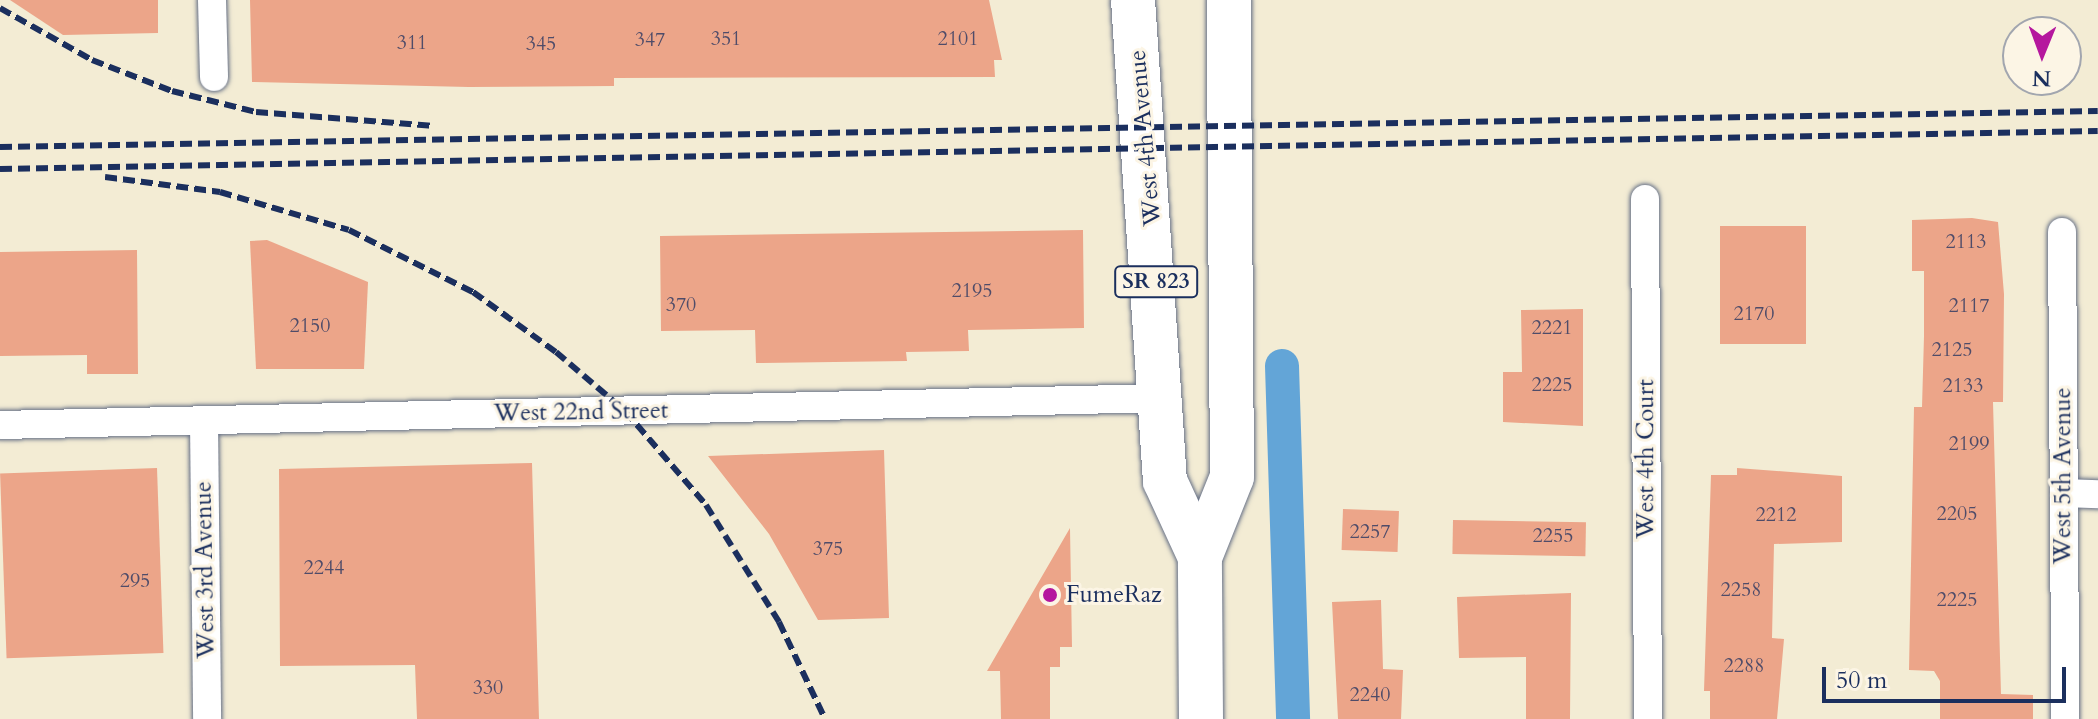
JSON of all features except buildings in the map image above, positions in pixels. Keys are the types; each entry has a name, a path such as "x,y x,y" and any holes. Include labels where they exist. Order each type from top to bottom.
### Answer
{"main road":[{"name":"West 4th Avenue","path":"1133,0 1162,398 1165,481 1200,557"},
{"name":"West 4th Avenue","path":"1201,719 1200,557 1232,477 1229,0"}],"street":[{"path":"212,0 214,77"},
{"name":"West 4th Court","path":"1645,199 1648,719"},
{"name":"West 5th Avenue","path":"2062,232 2065,719"},
{"name":"West 22nd Street","path":"0,425 1162,398"},
{"name":"West 3rd Avenue","path":"204,421 207,719"},
{"path":"2064,493 2098,494"}],"waterway":[{"path":"1282,366 1293,719"}],"railway":[{"path":"0,8 92,60 172,91 256,112 434,126"},
{"path":"0,147 2098,111"},
{"path":"0,169 2098,131"},
{"path":"105,177 220,192 349,230 473,292 556,352 625,411 706,505 779,622 825,719"}],"place":[{"name":"FumeRaz","path":"1050,595"}]}
